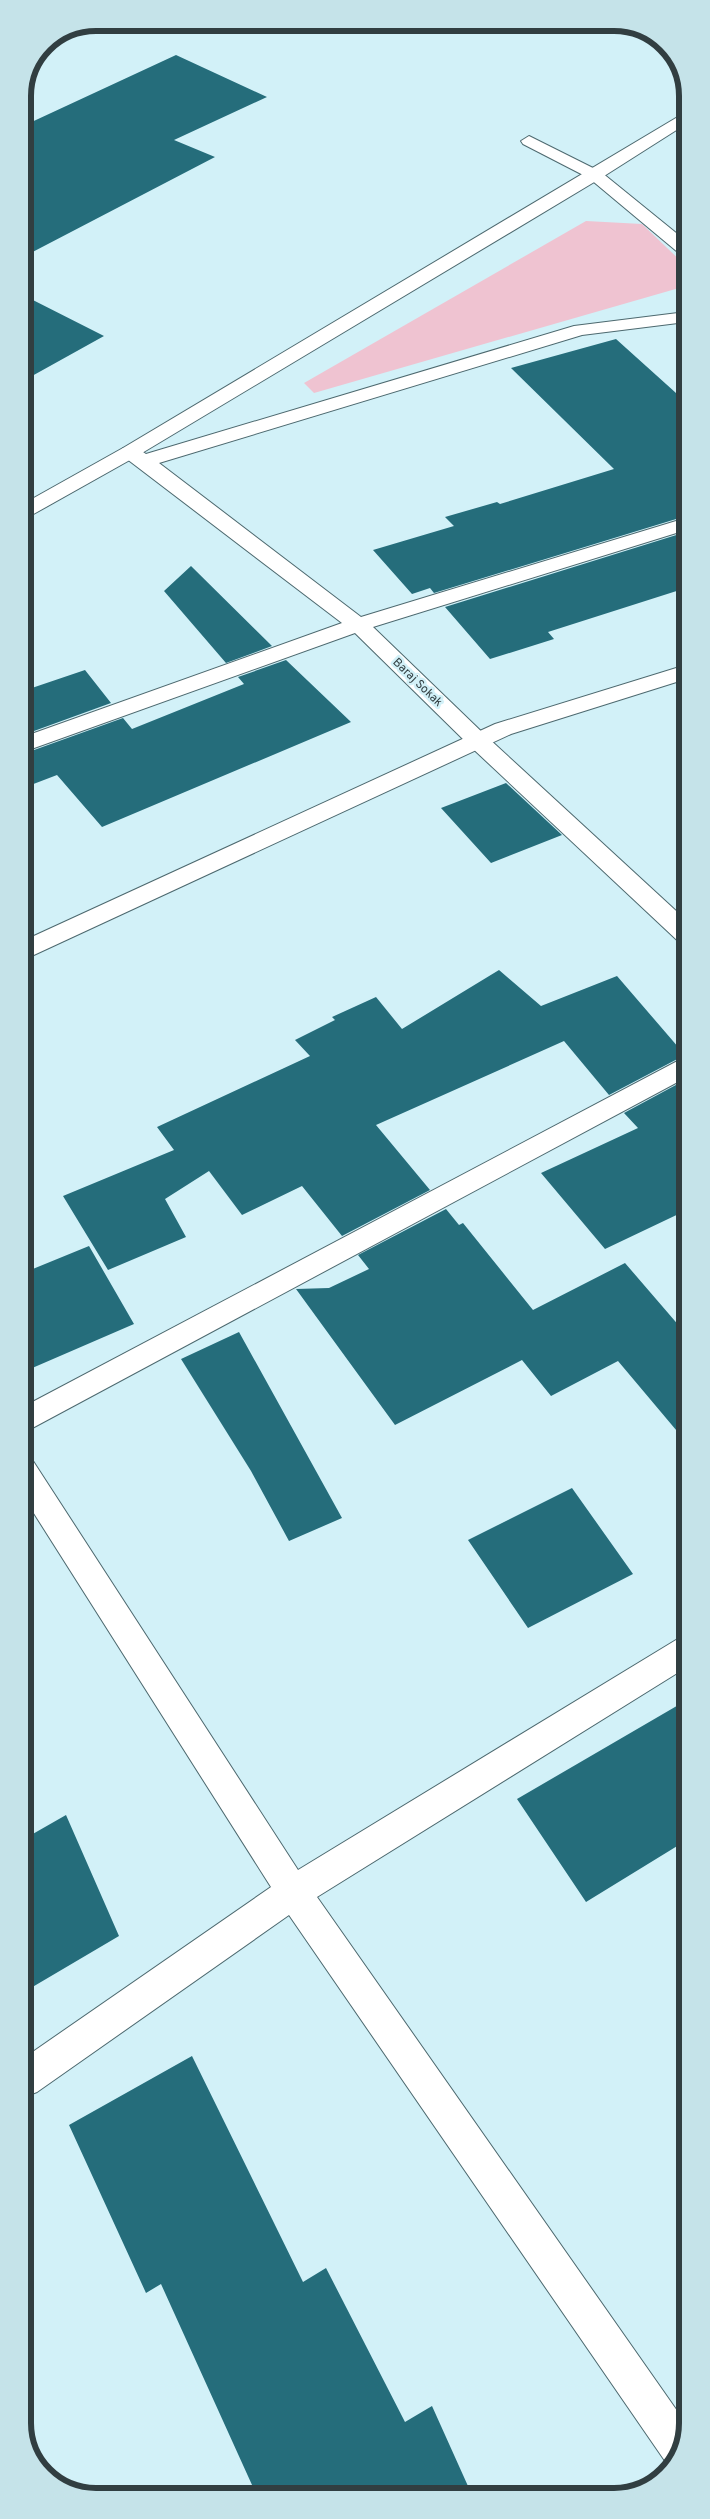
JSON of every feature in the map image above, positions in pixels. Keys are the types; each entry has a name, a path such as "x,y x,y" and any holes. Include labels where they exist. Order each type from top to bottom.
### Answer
{"street":[{"path":"31,508 137,456 679,121"},
{"path":"529,141 595,175 679,244"},
{"path":"137,456 580,330 679,318"},
{"name":"Baraj Sokak","path":"137,456 358,625 478,741 679,928"},
{"path":"31,742 358,625 679,526"},
{"path":"31,947 503,729 679,674"},
{"path":"31,1417 679,1069"},
{"path":"31,1482 294,1892 676,2442"},
{"path":"31,2074 294,1892 679,1655"}],"shaded area":[{"path":"586,221 642,224 679,259 679,288 314,393 304,383"}],"building":[{"path":"176,55 267,97 174,140 215,157 31,253 31,122"},
{"path":"31,299 104,336 31,377"},
{"path":"616,339 679,396 679,518 434,593 430,588 412,594 373,550 454,526 445,517 497,502 500,504 614,469 511,368"},
{"path":"679,534 679,590 548,632 554,639 490,659 445,607"},
{"path":"191,566 272,646 226,663 164,591"},
{"path":"286,660 351,722 102,827 57,775 31,785 31,751 123,718 132,729 244,684 238,677"},
{"path":"85,670 111,703 31,732 31,688"},
{"path":"506,783 562,835 491,863 441,808"},
{"path":"499,970 541,1006 617,976 679,1048 679,1058 609,1095 564,1041 376,1125 430,1190 342,1236 302,1186 242,1215 209,1171 165,1199 186,1237 108,1270 63,1196 174,1150 157,1127 310,1056 295,1040 335,1020 332,1017 376,997 402,1029"},
{"path":"679,1083 679,1214 605,1249 541,1173 638,1128 624,1113"},
{"path":"446,1209 459,1225 463,1223 533,1310 625,1263 679,1326 679,1433 618,1361 551,1396 522,1360 395,1425 296,1289 329,1288 369,1269 358,1255"},
{"path":"89,1246 134,1324 31,1369 31,1270"},
{"path":"239,1332 342,1518 289,1541 251,1471 181,1359"},
{"path":"572,1488 633,1574 528,1628 468,1540"},
{"path":"679,1705 679,1845 586,1902 517,1799"},
{"path":"66,1815 119,1936 31,1988 31,1835"},
{"path":"192,2056 303,2282 326,2268 405,2422 432,2406 469,2488 253,2488 161,2284 146,2293 69,2125"}]}
